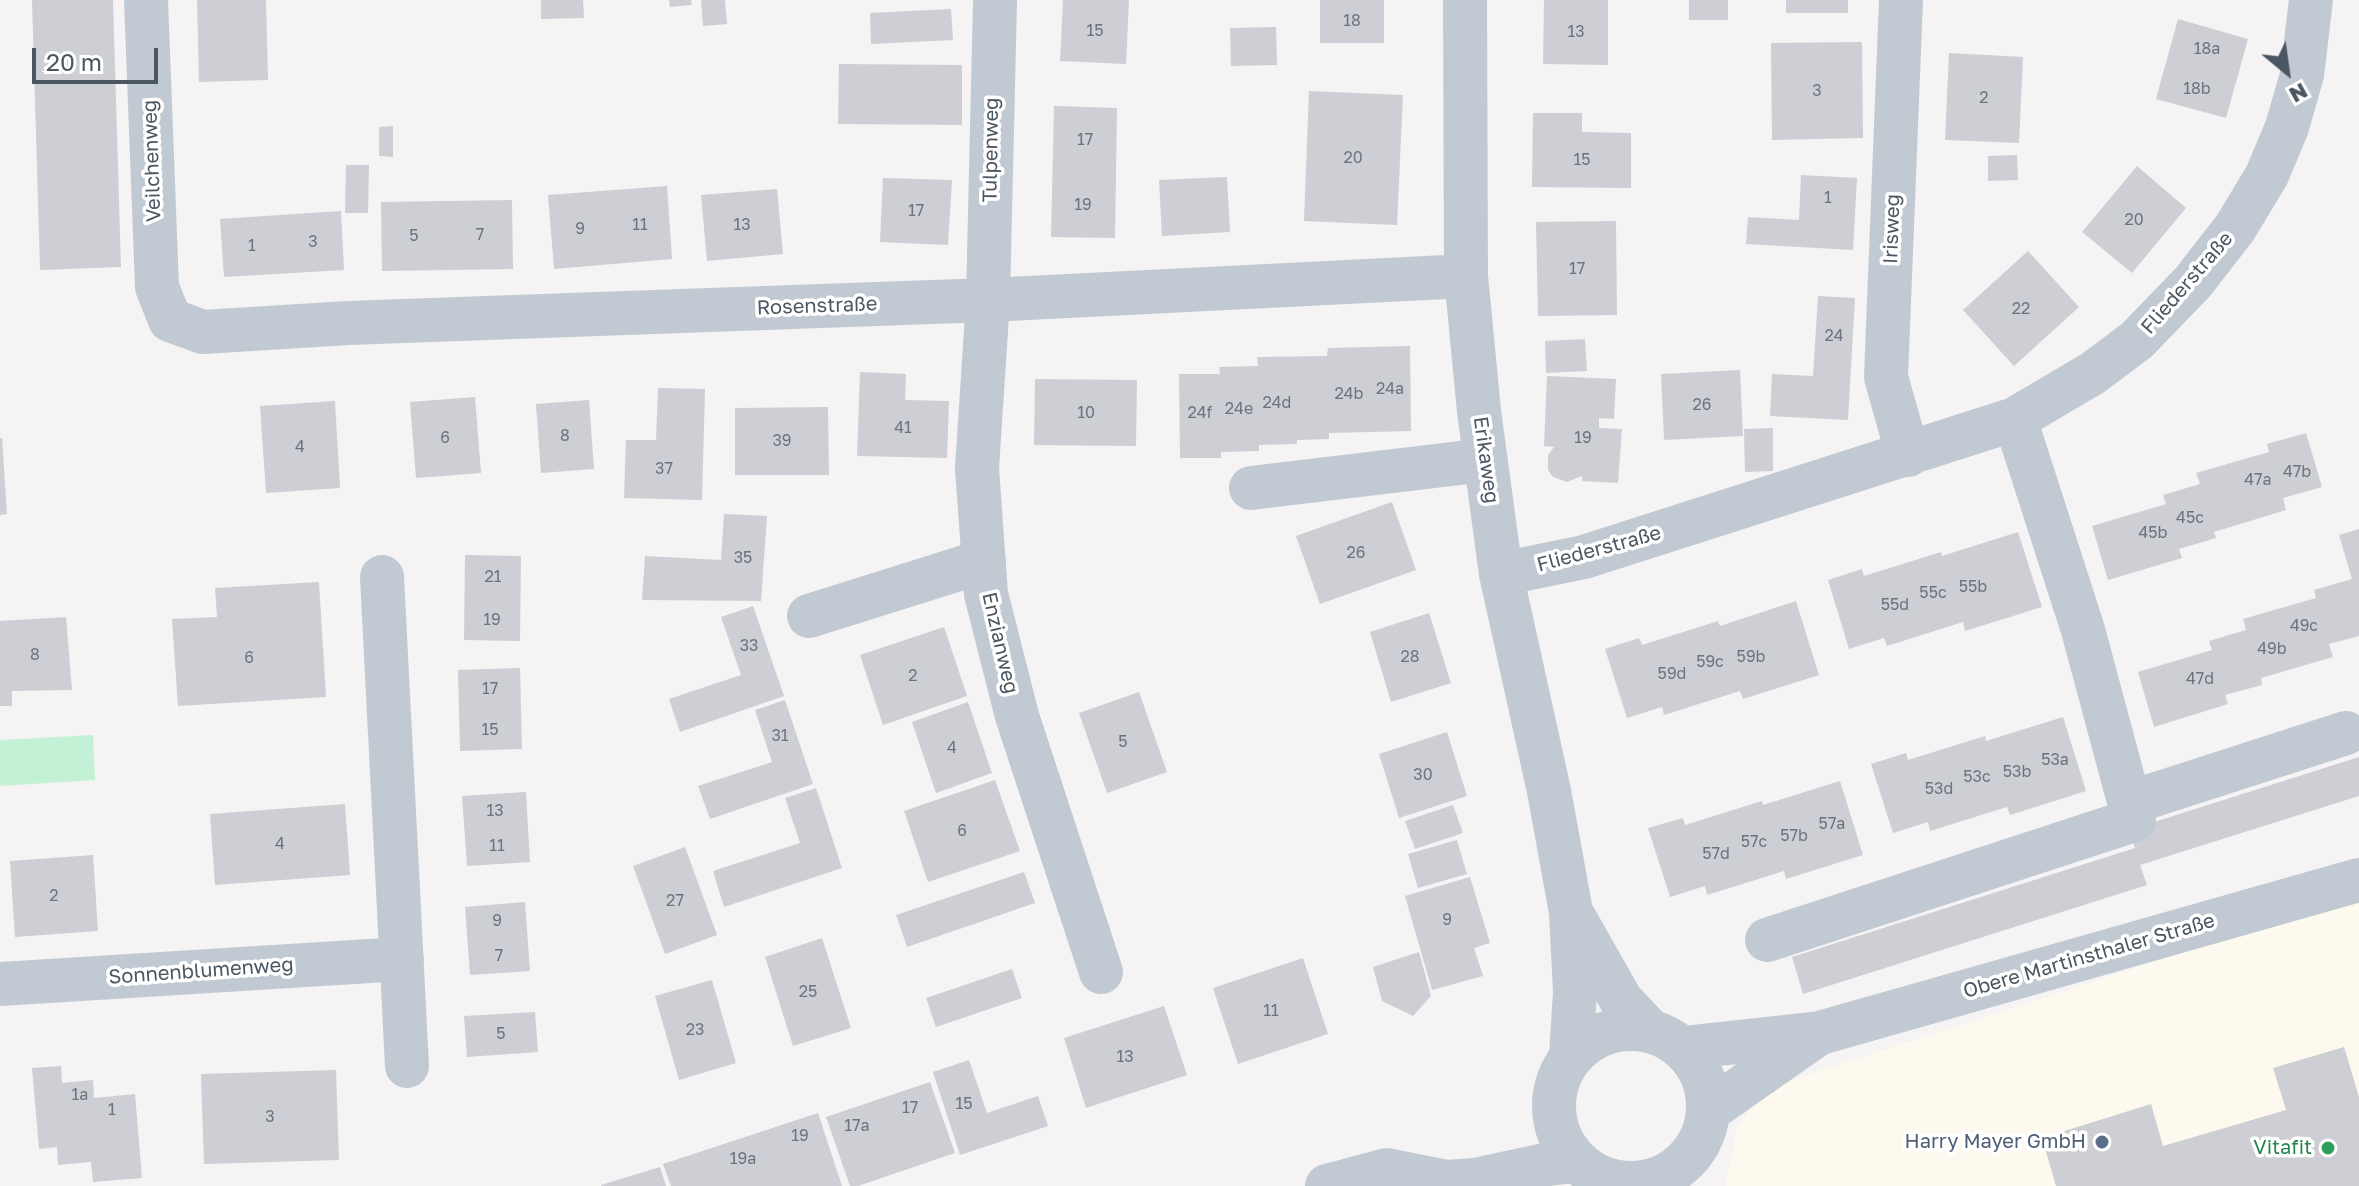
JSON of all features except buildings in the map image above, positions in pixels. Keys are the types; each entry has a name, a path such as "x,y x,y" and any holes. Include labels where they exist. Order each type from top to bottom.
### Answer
{"street":[{"name":"Veilchenweg","path":"146,0 157,287 170,320"},
{"name":"Tulpenweg","path":"988,300 995,0"},
{"name":"Erikaweg","path":"1465,0 1466,276 1485,460 1501,574 1549,791 1571,912 1575,992 1571,1056"},
{"name":"Irisweg","path":"1901,0 1886,377 1908,455"},
{"name":"Fliederstraße","path":"1501,574 1584,557 2015,419 2093,373 2137,340 2193,282 2235,228 2267,175 2287,127 2302,75 2311,0"},
{"name":"Rosenstraße","path":"170,320 203,332 348,323 988,300 1466,276"},
{"name":"Enzianweg","path":"988,300 977,468 986,594 1017,716 1101,972"},
{"path":"1767,940 2134,820 2083,630 2015,419"},
{"path":"1251,488 1485,460"},
{"path":"809,616 984,561"},
{"path":"382,577 407,1066"},
{"path":"2129,803 2346,733"},
{"name":"Obere Martinsthaler Straße","path":"1667,1040 1820,1033 2359,880"},
{"name":"Erikaweg","path":"1571,912 1621,1000 1667,1040"},
{"name":"Sonnenblumenweg","path":"0,984 402,959"},
{"path":"1629,1029 1667,1040 1695,1061 1708,1094 1705,1129 1690,1173 1672,1172 1635,1184 1616,1184 1594,1175 1576,1161 1562,1143 1555,1121 1553,1098 1559,1076 1571,1056 1607,1032 1629,1029"},
{"name":"Obere Martinsthaler Straße","path":"1708,1111 1820,1033"},
{"path":"1327,1186 1387,1170 1447,1182 1475,1180 1576,1161"}],"shaded area":[{"path":"2359,895 2359,1186 1725,1186 1738,1126 1764,1089"}],"green space":[{"path":"93,735 95,780 0,786 0,740"}],"place":[{"name":"Harry Mayer GmbH","path":"2102,1142"},
{"name":"Vitafit","path":"2328,1148"}]}
